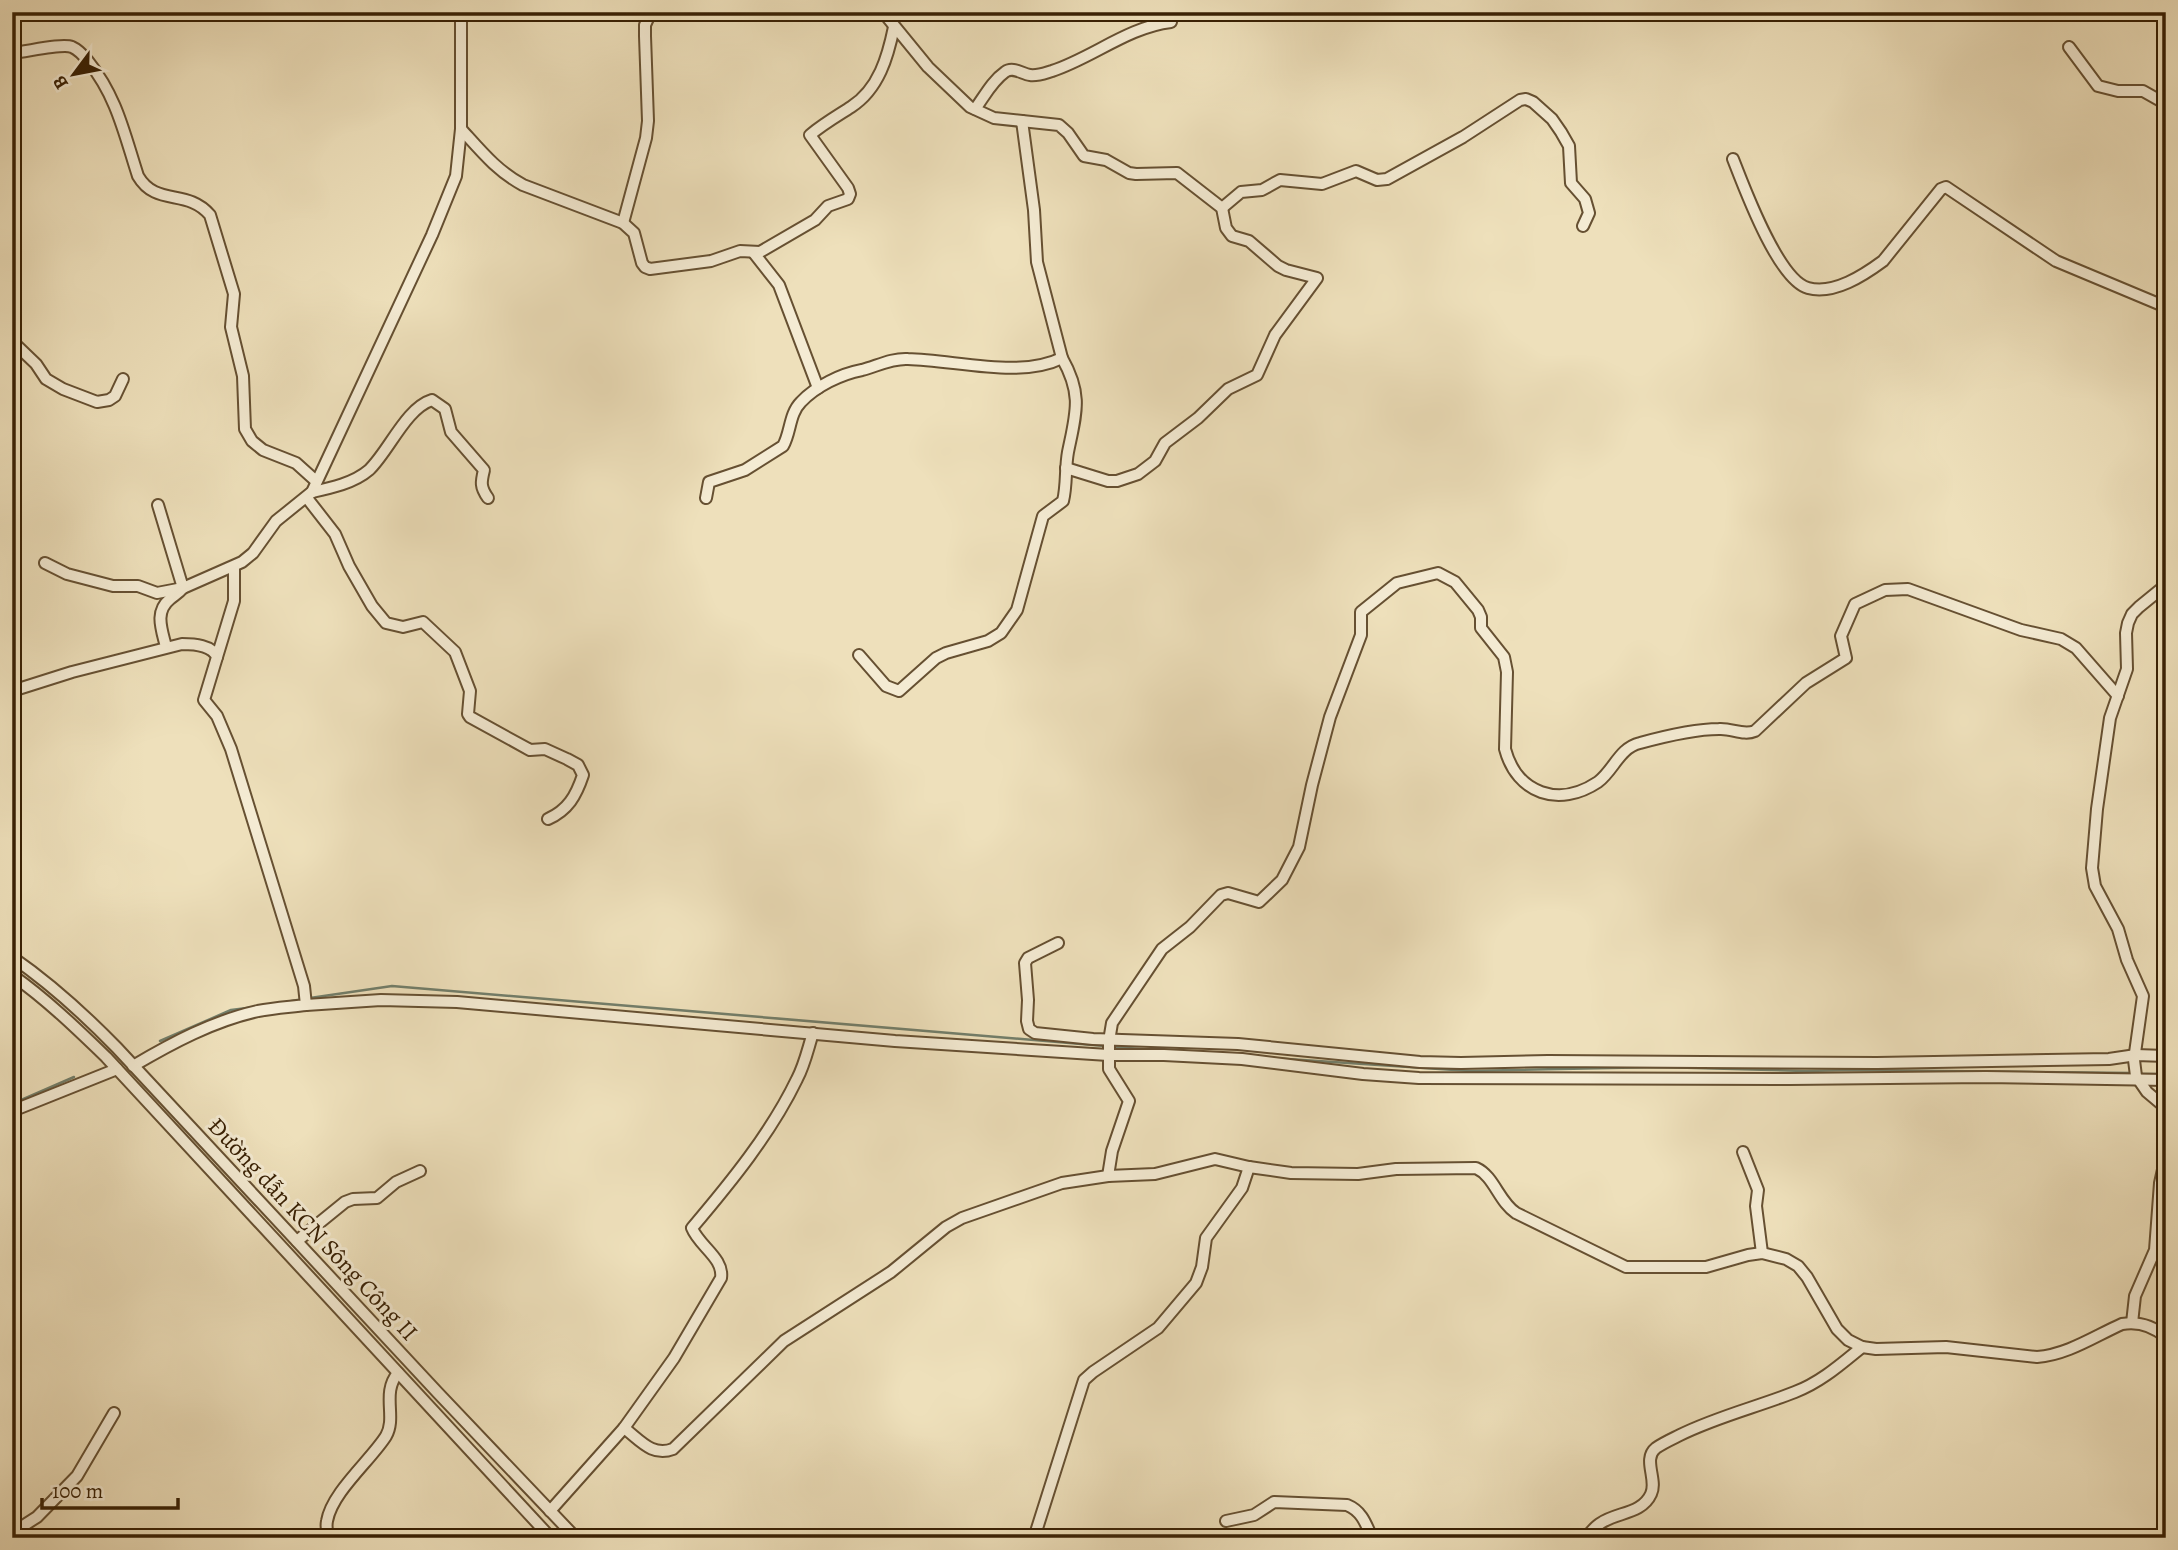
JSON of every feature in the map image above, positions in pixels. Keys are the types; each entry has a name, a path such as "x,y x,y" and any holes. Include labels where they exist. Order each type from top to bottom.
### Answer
{"street":[{"path":"45,563 67,575 113,586 138,586 157,593 183,588 234,567 253,553 284,513 312,490 432,234 456,176 461,129 461,12"},
{"path":"623,223 648,121 645,25 651,12"},
{"path":"886,14 928,66 960,99 975,109 994,118 1063,128 1084,156 1106,160 1129,173 1177,173 1222,208 1226,228 1232,236 1249,241 1278,266 1315,277 1317,280 1279,328 1257,375 1228,389 1198,418 1165,443 1150,467 1128,478 1108,481 1066,468"},
{"path":"975,109 1006,70 1031,75 1041,74 1069,65 1139,30 1171,22"},
{"path":"461,129 495,167 523,186 623,223 634,233 642,263 650,269 711,261 740,251 766,249 815,220 828,206 848,199 848,188 810,135 863,96 883,69 894,27"},
{"path":"12,53 64,46 73,47 82,54 103,80 113,100 143,185 151,192 193,201 203,206 209,215 233,286 231,327 243,376 245,429 252,441 263,450 296,463 335,534 349,566 372,606 386,623 403,627 423,622 454,652 470,691 470,717 530,750 545,749 578,765 583,775 572,800 560,814 548,819"},
{"path":"2069,47 2098,86 2118,91 2143,91 2166,104"},
{"path":"1222,208 1241,192 1262,190 1284,180 1322,184 1356,171 1377,180 1387,179 1463,137 1520,100 1526,99 1552,119 1569,146 1571,183 1585,200 1589,213 1583,226"},
{"path":"859,654 886,686 899,691 936,658 988,641 1000,633 1017,610 1042,516 1063,500 1077,404 1075,388 1062,358 1037,262 1034,210 1022,121"},
{"path":"1733,159 1764,233 1783,263 1806,288 1818,290 1843,285 1871,270 1883,261 1941,189 1946,187 2056,261 2166,307"},
{"path":"753,252 779,285 818,388"},
{"path":"12,341 36,364 46,379 63,389 97,402 104,402 115,396 123,379"},
{"path":"706,498 709,482 745,470 783,446 797,407 818,388 854,370 900,359 1017,369 1047,365 1062,358"},
{"path":"312,490 341,485 370,469 412,415 427,401 432,400 445,409 451,432 484,470 482,490 488,498"},
{"path":"158,505 183,588"},
{"path":"234,567 234,601 204,700 217,716 234,760 304,986 306,1003"},
{"path":"1108,1176 1112,1151 1129,1101 1111,1075 1109,1046 1115,1017 1168,943 1190,927 1221,895 1228,893 1259,902 1282,880 1301,840 1330,717 1361,635 1361,612 1392,587 1404,581 1435,573 1455,582 1480,614 1481,628 1504,657 1507,672 1505,749 1509,762 1525,783 1536,790 1551,794 1582,790 1597,782 1625,750 1637,743 1719,729 1745,733 1755,730 1806,683 1846,658 1841,632 1848,623 1854,604 1885,590 1908,589 2021,630 2069,642 2118,696"},
{"path":"2166,585 2132,614 2126,633 2127,669 2110,718 2091,868 2095,886 2118,929 2127,960 2143,996 2135,1058 2137,1078 2147,1092 2166,1108"},
{"path":"166,647 159,622 160,612 168,600 183,588"},
{"path":"12,691 166,647 193,644 215,652 217,657"},
{"path":"1058,943 1028,958 1025,963 1028,1029 1035,1033 1093,1039 1109,1046 1164,1055 1242,1059 1419,1078 1972,1077 2166,1080"},
{"name":"Đường dẫn KCN Sông Công II","path":"12,957 83,1013 576,1538"},
{"name":"Đường dẫn KCN Sông Công II","path":"12,975 71,1023 117,1069 547,1534"},
{"path":"134,1066 170,1044 218,1024 257,1012 306,1003 381,1000 457,1002 895,1041 1109,1046 1238,1044 1420,1062 1877,1063 2166,1056"},
{"path":"550,1511 624,1428 674,1358 721,1278 722,1269 719,1263 695,1236 692,1228 772,1123 798,1077 813,1033"},
{"path":"1580,1078 1584,1061"},
{"path":"12,1111 117,1069"},
{"path":"1743,1152 1758,1190 1756,1206 1762,1253"},
{"path":"2132,1323 2135,1296 2155,1250 2160,1183 2166,1156"},
{"path":"624,1428 653,1450 662,1453 673,1449 784,1341 891,1272 946,1227 962,1219 1062,1183 1108,1176 1154,1174 1215,1159 1282,1172 1358,1174 1396,1169 1476,1168 1484,1173 1506,1205 1516,1213 1626,1267 1706,1267 1762,1253 1786,1259 1798,1266 1837,1328 1861,1347 1946,1347 2037,1357 2060,1353 2132,1323 2157,1329 2166,1337"},
{"path":"1034,1538 1084,1380 1158,1328 1196,1283 1202,1268 1206,1238 1242,1188 1249,1167"},
{"path":"297,1241 345,1202 377,1198 396,1182 420,1171"},
{"path":"1586,1538 1600,1523 1630,1512 1651,1495 1653,1489 1650,1458 1658,1447 1702,1425 1800,1391 1826,1376 1861,1347"},
{"path":"328,1538 327,1522 332,1509 389,1429 390,1385 398,1373"},
{"path":"428,1404 438,1394"},
{"path":"12,1533 37,1517 77,1476 114,1413"},
{"path":"1226,1521 1254,1515 1274,1502 1347,1505 1356,1508 1372,1538"},
{"path":"533,1538 547,1534"}],"waterway":[{"path":"310,998 392,986 1105,1046"},
{"path":"286,1002 303,999"},
{"path":"160,1041 231,1010 255,1007"},
{"path":"1112,1047 1157,1050"},
{"path":"1272,1058 1470,1071 1659,1067 1805,1071 2133,1073"},
{"path":"2140,1074 2166,1074"},
{"path":"12,1104 74,1077"}]}
